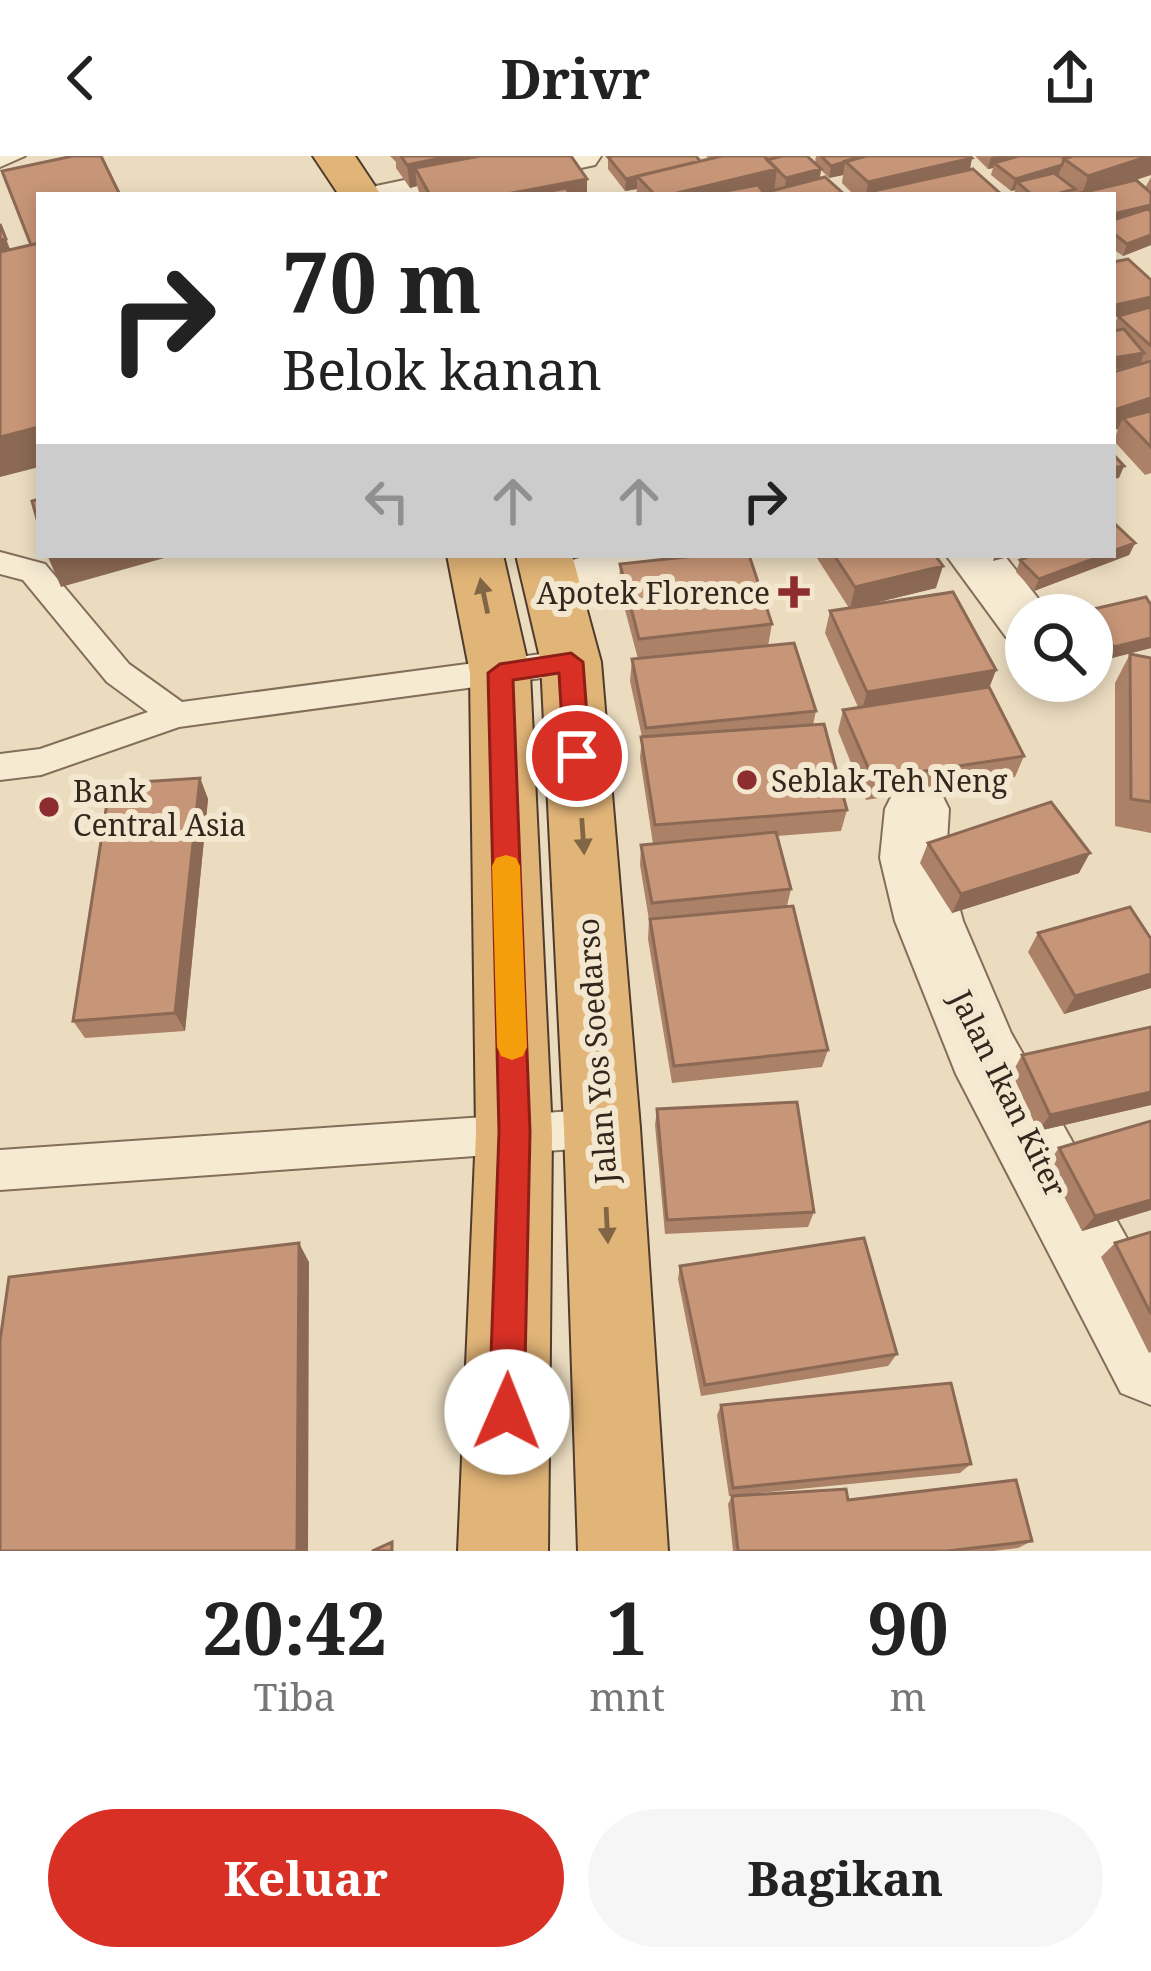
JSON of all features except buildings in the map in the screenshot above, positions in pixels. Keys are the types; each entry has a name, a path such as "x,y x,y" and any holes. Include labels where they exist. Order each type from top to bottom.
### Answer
{"highway":[{"path":"334,156 358,192"},
{"path":"476,558 500,673 514,1132 503,1551"},
{"name":"Jalan Yos Soedarso","path":"548,570 571,662 602,1128 623,1551"}],"street":[{"path":"406,192 580,156"},
{"path":"548,570 650,558"},
{"path":"976,558 1005,595"},
{"name":"Jalan Ikan Kiter","path":"916,809 913,858 929,921 982,1052 1151,1363"}],"lane":[{"path":"0,160 14,156"},
{"path":"0,563 34,572 118,673 177,716"},
{"path":"0,767 41,762 177,716 571,662"},
{"path":"0,1170 602,1128"}],"slow traffic":[{"path":"506,866 512,1047"}],"place":[{"name":"Apotek Florence","path":"794,592"},
{"name":"Seblak Teh Neng","path":"747,780"},
{"name":"Bank Central Asia","path":"49,807"}],"route":[{"path":"507,1412 514,1132 500,673 571,662 577,756"}]}
